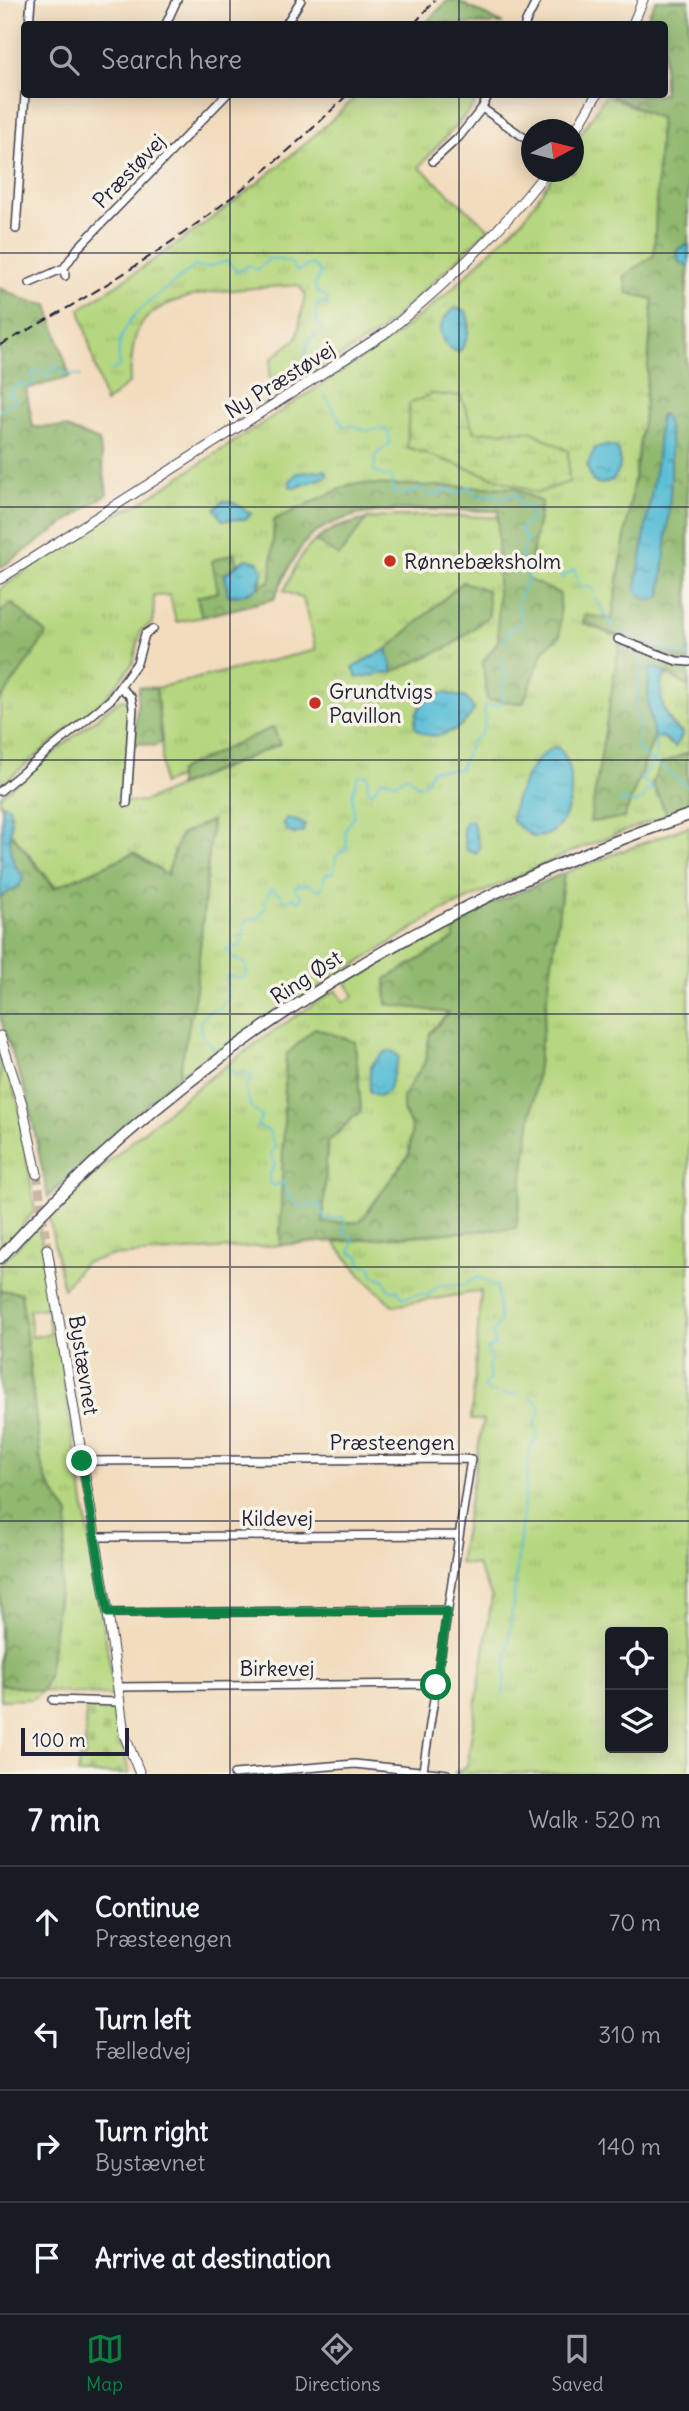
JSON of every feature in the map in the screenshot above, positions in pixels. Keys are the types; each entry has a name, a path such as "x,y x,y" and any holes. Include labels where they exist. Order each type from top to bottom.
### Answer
{"main road":[{"name":"Ring Øst","path":"0,1258 64,1191 150,1114 276,1019 361,964 462,908 566,860 689,815"}],"street":[{"path":"29,21 31,0"},
{"path":"167,21 177,0"},
{"path":"288,21 301,0"},
{"path":"526,21 537,0"},
{"path":"634,21 643,0"},
{"path":"16,229 25,98"},
{"name":"Præstøvej","path":"30,283 65,272 78,248 224,98"},
{"path":"433,161 459,137 487,98"},
{"path":"582,119 595,98"},
{"path":"482,108 521,136"},
{"name":"Ny Præstøvej","path":"0,579 387,332 444,285 518,209 538,182"},
{"path":"0,791 110,700 137,663 143,638 153,629"},
{"path":"618,639 677,661 689,662"},
{"path":"120,687 131,697 133,707 127,803"},
{"path":"0,1036 22,1104 37,1174"},
{"name":"Bystævnet","path":"47,1249 108,1613 124,1734 140,1774"},
{"name":"Præsteengen","path":"82,1461 471,1459 423,1770"},
{"name":"Kildevej","path":"95,1537 459,1535"},
{"path":"108,1613 447,1611"},
{"name":"Birkevej","path":"118,1687 436,1685"},
{"path":"53,1700 119,1702"},
{"path":"234,1774 355,1765 447,1774"}],"green space":[{"path":"448,0 458,1 497,21 428,21"},
{"path":"656,0 689,0 688,244 677,250 679,262 689,266 686,297 689,661 583,623 585,615 612,619 644,416 653,299 627,293 624,276 654,255 660,119 617,98 668,98 668,21 646,21"},
{"path":"355,98 477,98 472,108 419,167 489,229 380,332 279,393 269,376 271,359 297,338 305,294 298,285 210,292 166,305 149,316 138,330 129,383 105,403 80,309 225,209"},
{"path":"604,98 613,98 660,118 654,299 644,416 612,620 585,615 583,623 620,638 607,721 624,818 654,738 663,737 670,744 682,732 671,722 663,706 663,680 667,674 689,687 689,754 653,783 667,815 568,853 440,912 179,1075 196,989 212,821 180,835 167,875 134,853 56,888 7,828 11,814 0,805 0,796 119,700 127,699 131,707 125,802 145,801 280,744 277,737 162,784 162,742 156,688 316,650 303,599 284,591 301,557 315,541 354,522 402,516 498,517 498,642 483,662 487,700 523,703 544,650 560,635 527,579 542,502 515,488 351,484 273,557 271,580 258,588 262,581 246,559 237,564 234,553 218,592 197,597 202,617 176,622 170,595 154,596 153,623 141,630 133,663 107,697 0,786 0,589 101,520 137,505 391,339 449,292 525,217 548,182 584,182 584,129"},
{"path":"0,288 27,301 48,305 70,377 26,389 33,427 64,427 99,441 107,494 0,568"},
{"path":"431,394 461,396 474,432 531,431 568,451 569,482 537,493 407,447 409,404"},
{"path":"351,484 515,488 542,502 527,579 560,594 560,635 544,650 523,703 487,700 483,662 498,642 498,511 396,510 344,519 322,528 305,542 274,599 202,617 197,597 218,592 212,561 234,553 237,564 225,574 228,595 245,594 261,586 271,580 274,520"},
{"path":"367,519 339,556 315,541 335,528"},
{"path":"463,582 487,590 489,616 451,646 393,672 387,649"},
{"path":"12,603 47,634 0,701 0,613"},
{"path":"620,640 689,664 689,687 664,671 649,669 648,704 654,738 624,818 590,822"},
{"path":"139,687 156,688 162,742 155,746 134,742"},
{"path":"273,727 280,744 178,786 178,773 183,768"},
{"path":"687,753 689,808 667,815 652,783 661,764"},
{"path":"212,820 196,989 179,1075 48,1197 28,1100 0,1017 0,897 19,886 3,845 7,828 54,888 134,853 167,875 180,835"},
{"path":"689,826 689,1774 454,1773 467,1766 492,1597 477,1565 459,1563 483,1420 471,1420 481,1291 393,1306 361,1275 334,1242 515,1228 564,873"},
{"path":"564,873 516,1228 280,1245 286,1055 315,1028 355,1042 361,1110 327,1143 323,1223 360,1222 409,1154 412,1128 403,1110 403,1096 425,1062 430,1033 449,1013 387,1004 386,979 454,939 454,920"},
{"path":"454,920 454,939 386,979 387,1004 449,1012 430,1033 425,1062 403,1096 403,1110 412,1128 409,1154 360,1222 323,1223 327,1143 361,1110 355,1042 286,1056 280,1245 110,1256 84,1263 63,1289 49,1217 117,1154 222,1068 336,990 344,1002 354,996 346,982"},
{"path":"0,1048 19,1107 35,1211 0,1250"},
{"path":"39,1224 115,1696 42,1691 48,1676 69,1515 47,1482 41,1463 21,1293 0,1290 0,1265","holes":["47,1308 50,1334 32,1337 29,1310"]},
{"path":"0,1290 21,1293 41,1463 47,1482 69,1515 48,1676 42,1691 0,1684"},
{"path":"0,1684 42,1691 32,1699 0,1700"},
{"path":"86,1707 115,1709 129,1774 78,1774 79,1759 85,1758"}],"water":[{"path":"689,245 689,266 679,262 677,250"},
{"path":"457,308 466,311 468,322 467,338 459,352 445,344 441,331 445,318"},
{"path":"662,414 668,426 671,446 670,500 661,596 652,601 641,597 636,588"},
{"path":"606,445 617,448 620,465 613,480 601,484 593,482 587,466 595,448"},
{"path":"326,470 328,476 295,488 290,486 290,481 297,473"},
{"path":"223,501 233,502 251,514 246,519 222,520 215,509"},
{"path":"246,559 259,562 263,571 258,588 238,596 228,595 225,574"},
{"path":"387,649 393,672 357,678 353,667"},
{"path":"654,667 667,674 661,685 663,705 671,725 683,734 675,747 663,737 654,738 648,704 649,669"},
{"path":"445,693 466,698 474,709 470,716 448,733 422,733 415,727 419,709 427,700"},
{"path":"556,747 564,754 569,767 570,798 559,826 548,834 533,837 512,821 512,812 520,789 533,767 548,750"},
{"path":"2,804 9,806 11,851 17,868 24,877 19,886 0,897"},
{"path":"288,818 305,824 303,832 294,834 287,831 283,823"},
{"path":"472,820 480,847 476,854 466,849 463,831 465,822"},
{"path":"387,1051 394,1052 399,1057 388,1091 379,1096 370,1092 370,1073 376,1060"}],"waterway":[{"path":"111,371 120,366 119,349 123,333 131,320 194,266 208,267 227,261 238,272 249,265 257,270 270,258 290,262 297,271 312,264 321,272 315,285 316,291 327,298 328,306 322,302 317,304 316,319 323,329 310,338 305,353 307,368"},
{"path":"0,410 15,401 14,397 7,395 19,383 29,387 34,383 32,372 40,371 46,377 51,375 48,370 55,365 63,373 81,376"},
{"path":"325,396 344,427 354,425 364,430 380,428 388,432 390,444 376,454 374,471 392,477 393,493 409,494 420,488 434,496 447,489 459,494 469,486 478,497 490,494 500,499 516,494 520,504 530,508 533,519 520,529 527,540 521,553 529,576 519,599"},
{"path":"527,567 539,571 549,563 556,564 562,578 574,569 580,586 593,588 594,593"},
{"path":"595,598 613,627"},
{"path":"505,642 509,629 522,625 518,604"},
{"path":"624,632 635,636"},
{"path":"646,641 689,657"},
{"path":"361,775 368,775 368,789 372,793 382,779 396,783 407,775 418,786 425,783 432,770 460,769 472,741 481,734 484,727 485,705 499,706 503,701 501,687 508,676 500,665 504,656"},
{"path":"642,665 635,708 639,721 636,747 689,788"},
{"path":"655,762 656,738"},
{"path":"619,799 635,804 644,798 646,791 654,789 640,778 649,770 649,762"},
{"path":"323,881 326,874 334,872 336,856 347,848 345,830 354,816 352,796 358,776"},
{"path":"295,890 295,887 305,884 311,886"},
{"path":"313,888 321,890 323,884"},
{"path":"264,903 271,889 281,895"},
{"path":"282,898 285,901 292,898 300,901 302,897 297,892"},
{"path":"215,1051 201,1032 200,1022 207,1012 219,1009 228,998 226,976 243,978 248,974 245,963 230,956 226,949 241,946 245,922 260,916 265,907"},
{"path":"227,1067 234,1074 246,1072 252,1076 245,1088 251,1108 262,1116 257,1126 269,1131 275,1147 271,1154 275,1165 269,1175 269,1182 274,1186 284,1182 287,1195 300,1207 319,1204 325,1220 343,1217 343,1233 354,1238 350,1252 359,1256 361,1265 371,1266 373,1276 384,1279 389,1290 397,1290 403,1298 420,1294 427,1296 439,1285 465,1285 478,1277 497,1287 500,1323 492,1334 495,1345 487,1349 492,1359 488,1366 490,1379 483,1387 493,1393"},
{"path":"501,1394 517,1394"},
{"path":"503,1694 530,1447 538,1438 535,1422 541,1409 537,1401 529,1397"}],"tunnel":[{"path":"37,1174 47,1249"}],"railway":[{"path":"417,21 435,0"},
{"path":"0,345 94,292 184,233 269,167 344,98"}],"place":[{"name":"Rønnebæksholm","path":"390,561"},
{"name":"Grundtvigs Pavillon","path":"315,703"}],"route":[{"path":"82,1461 108,1613 447,1611 436,1685"}]}
